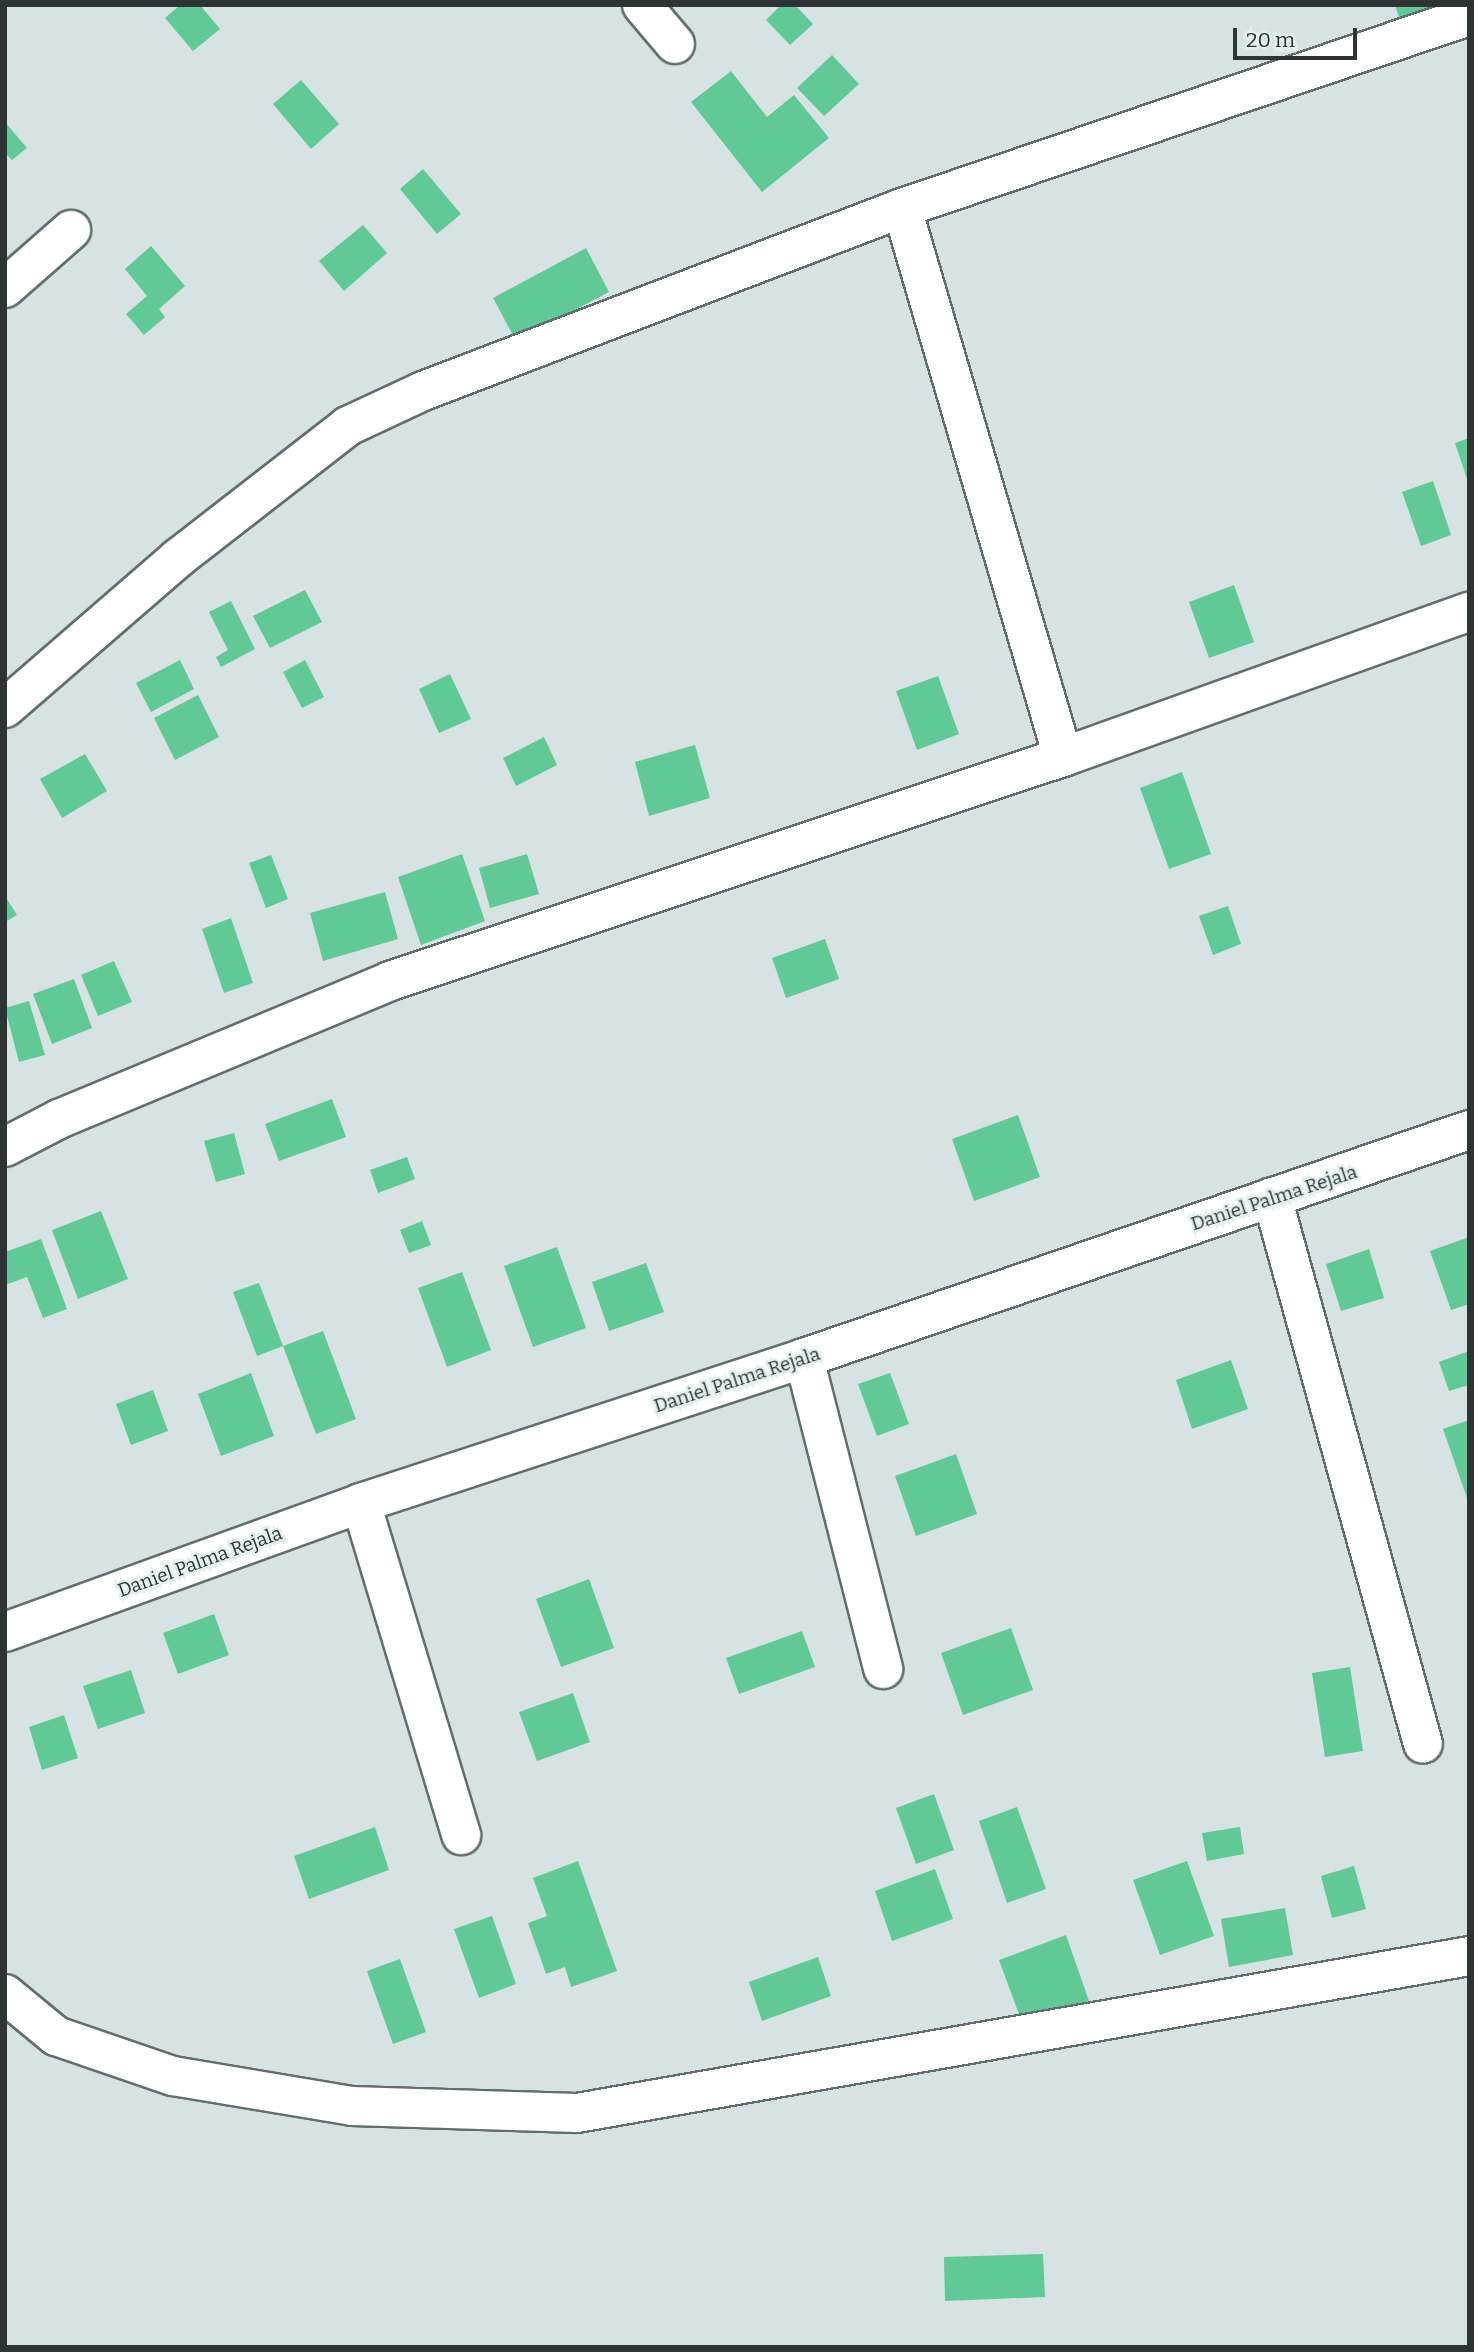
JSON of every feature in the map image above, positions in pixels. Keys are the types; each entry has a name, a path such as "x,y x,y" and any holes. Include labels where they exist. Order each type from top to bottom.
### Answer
{"street":[{"path":"642,5 675,44"},
{"path":"5,708 178,558 348,426 423,391 902,208 1469,16"},
{"path":"902,208 1063,757"},
{"path":"5,288 71,230"},
{"path":"5,1147 59,1119 390,981 1063,757 1469,612"},
{"name":"Daniel Palma Rejala","path":"5,1632 361,1503 804,1358 1469,1130"},
{"path":"1272,1197 1423,1744"},
{"path":"804,1358 883,1669"},
{"path":"361,1503 461,1835"},
{"path":"5,1994 56,2036 173,2076 352,2106 577,2113 1469,1956"}],"building":[{"path":"180,5 200,5 220,29 193,51 165,18"},
{"path":"781,5 795,5 813,24 790,45 766,20"},
{"path":"1395,5 1432,5 1432,6 1399,17"},
{"path":"832,55 859,84 824,116 797,88"},
{"path":"731,71 767,117 794,95 829,138 762,192 691,102"},
{"path":"301,80 339,124 311,149 273,104"},
{"path":"5,122 27,148 12,160 5,153"},
{"path":"423,169 461,214 437,234 400,189"},
{"path":"363,225 387,253 344,291 319,261"},
{"path":"151,246 185,286 159,309 165,317 144,335 126,314 147,296 125,269"},
{"path":"586,248 609,292 516,341 493,298"},
{"path":"1469,438 1469,481 1468,482 1455,443"},
{"path":"1433,481 1451,535 1421,546 1402,492"},
{"path":"1234,585 1254,642 1209,658 1189,602"},
{"path":"305,590 322,622 270,648 253,616"},
{"path":"231,601 255,649 221,667 216,657 228,650 209,612"},
{"path":"180,660 194,689 151,712 136,683"},
{"path":"305,660 324,697 302,708 283,672"},
{"path":"450,674 471,719 439,733 419,689"},
{"path":"938,676 959,734 917,750 896,691"},
{"path":"198,695 219,737 175,760 154,718"},
{"path":"544,737 557,765 516,786 503,758"},
{"path":"695,745 710,798 649,816 635,762"},
{"path":"85,754 107,791 62,818 40,779"},
{"path":"1182,772 1211,854 1169,869 1140,788"},
{"path":"462,854 485,921 421,945 398,877"},
{"path":"527,854 539,894 490,908 479,868"},
{"path":"271,855 288,899 266,908 249,863"},
{"path":"385,892 398,939 323,961 310,913"},
{"path":"5,896 17,915 5,922"},
{"path":"1228,906 1241,944 1213,955 1199,916"},
{"path":"231,918 253,983 224,993 202,929"},
{"path":"825,939 839,979 786,998 772,958"},
{"path":"114,961 132,1002 98,1016 81,975"},
{"path":"74,979 92,1028 52,1044 33,994"},
{"path":"29,1001 45,1055 19,1062 5,1008"},
{"path":"332,1099 346,1137 279,1161 265,1124"},
{"path":"1018,1115 1040,1177 974,1201 952,1139"},
{"path":"234,1133 245,1174 216,1182 204,1141"},
{"path":"407,1157 415,1179 378,1193 370,1170"},
{"path":"101,1211 128,1279 78,1299 52,1230"},
{"path":"422,1221 431,1245 409,1253 400,1230"},
{"path":"1469,1237 1469,1304 1451,1310 1430,1251"},
{"path":"41,1239 67,1309 43,1318 27,1277 5,1285 5,1252"},
{"path":"557,1247 586,1328 533,1347 504,1266"},
{"path":"1369,1249 1384,1298 1341,1311 1326,1264"},
{"path":"646,1263 664,1312 609,1331 592,1282"},
{"path":"462,1272 491,1350 447,1367 418,1288"},
{"path":"259,1283 283,1346 257,1356 233,1292"},
{"path":"323,1331 356,1419 316,1434 283,1346"},
{"path":"1469,1351 1469,1385 1449,1391 1439,1362"},
{"path":"1231,1360 1248,1409 1192,1429 1176,1380"},
{"path":"251,1373 274,1436 221,1456 198,1394"},
{"path":"890,1373 909,1424 877,1436 858,1384"},
{"path":"153,1390 168,1431 131,1445 116,1404"},
{"path":"1469,1420 1469,1501 1468,1501 1443,1429"},
{"path":"956,1454 977,1514 916,1536 895,1476"},
{"path":"589,1579 614,1648 561,1667 536,1599"},
{"path":"214,1614 229,1655 178,1674 163,1633"},
{"path":"1011,1628 1033,1690 963,1715 941,1653"},
{"path":"802,1631 815,1667 739,1694 726,1658"},
{"path":"1350,1667 1363,1751 1325,1757 1312,1673"},
{"path":"131,1670 145,1713 98,1729 83,1686"},
{"path":"573,1693 590,1742 537,1761 519,1712"},
{"path":"64,1715 78,1758 42,1770 29,1727"},
{"path":"934,1794 954,1850 916,1864 896,1808"},
{"path":"1017,1807 1046,1889 1007,1903 979,1821"},
{"path":"375,1827 389,1870 309,1899 294,1856"},
{"path":"1240,1827 1244,1854 1207,1861 1202,1833"},
{"path":"578,1861 617,1971 571,1987 565,1967 546,1974 528,1923 547,1916 533,1878"},
{"path":"1187,1861 1214,1936 1160,1955 1133,1880"},
{"path":"1354,1866 1366,1909 1332,1918 1321,1876"},
{"path":"935,1869 953,1919 892,1941 875,1891"},
{"path":"1285,1908 1293,1955 1229,1967 1221,1919"},
{"path":"492,1916 516,1984 479,1998 454,1929"},
{"path":"1066,1935 1089,2001 1023,2025 999,1960"},
{"path":"818,1957 831,1996 762,2021 749,1982"},
{"path":"400,1959 426,2032 393,2044 367,1971"},
{"path":"1043,2254 1045,2297 945,2301 944,2257"}]}
